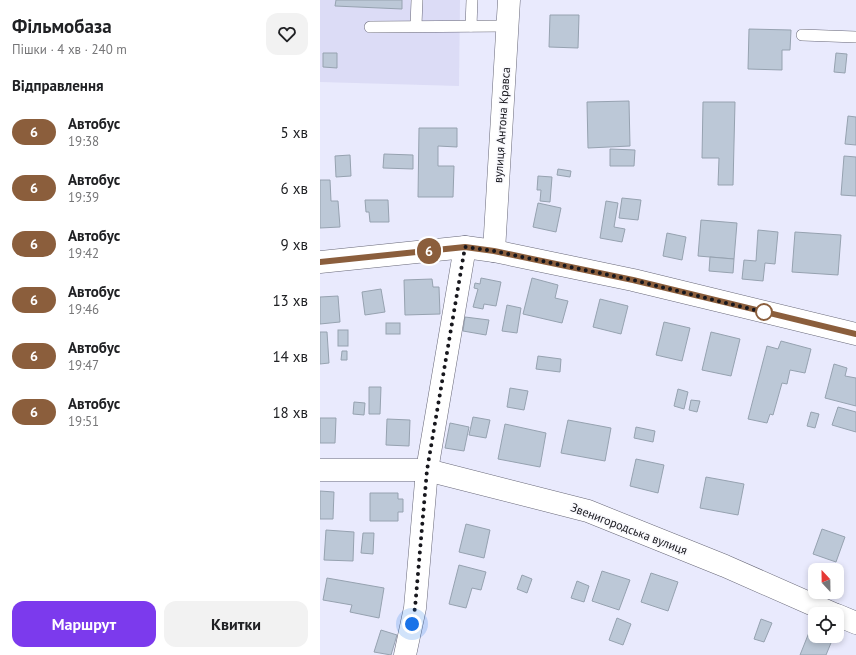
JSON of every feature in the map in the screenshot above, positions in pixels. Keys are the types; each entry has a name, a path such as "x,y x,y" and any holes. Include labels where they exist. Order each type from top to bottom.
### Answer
{"street":[{"name":"вулиця Антона Кравса","path":"494,251 509,0"},
{"path":"405,655 415,608 427,470 465,247"},
{"path":"320,262 465,247 494,251 633,280 856,334"},
{"name":"Звенигородська вулиця","path":"320,470 427,470 588,511 725,566 818,607"},
{"path":"844,618 856,623"}],"lane":[{"path":"416,26 417,0"},
{"path":"471,26 472,0"},
{"path":"370,27 508,26"},
{"path":"802,35 856,37"}],"shaded area":[{"path":"320,0 460,0 459,86 320,82"}],"building":[{"path":"336,0 402,0 402,9 335,6"},
{"path":"550,15 579,15 578,48 549,47"},
{"path":"749,29 791,30 790,50 782,50 782,70 748,69"},
{"path":"323,53 337,53 337,68 323,67"},
{"path":"836,53 847,54 845,73 834,72"},
{"path":"629,101 630,146 588,148 587,102"},
{"path":"703,102 735,102 733,185 718,185 719,158 702,158"},
{"path":"848,116 856,117 856,145 845,144"},
{"path":"419,128 457,128 457,147 438,146 438,166 454,166 453,197 418,197"},
{"path":"610,149 635,150 634,166 610,166"},
{"path":"384,154 413,155 413,169 383,168"},
{"path":"350,155 351,176 336,177 335,156"},
{"path":"844,156 856,157 856,196 841,195"},
{"path":"558,169 571,171 570,177 557,175"},
{"path":"538,176 552,177 550,202 540,201 541,190 537,190"},
{"path":"320,180 330,180 331,201 338,201 340,227 320,228"},
{"path":"622,198 641,200 638,220 619,218"},
{"path":"365,200 388,200 389,222 370,222 369,212 366,212"},
{"path":"606,201 618,203 614,227 625,229 622,242 600,238"},
{"path":"538,203 561,208 556,232 533,227"},
{"path":"701,220 737,223 734,259 698,256"},
{"path":"758,230 778,232 775,264 765,263 763,281 742,279 744,260 756,261"},
{"path":"795,232 841,235 838,275 792,272"},
{"path":"667,233 686,237 682,260 663,256"},
{"path":"710,257 734,259 733,273 709,271"},
{"path":"481,278 501,282 496,306 484,304 483,309 473,307 478,289 474,288 475,283 480,284"},
{"path":"532,278 558,285 555,298 568,301 562,323 523,314"},
{"path":"432,279 433,287 439,287 440,314 405,315 404,280"},
{"path":"381,289 385,312 365,315 362,292"},
{"path":"338,296 340,322 320,324 320,297"},
{"path":"600,299 628,306 621,334 593,327"},
{"path":"507,305 521,308 517,333 502,331"},
{"path":"465,317 489,320 486,335 463,331"},
{"path":"664,322 690,328 682,361 656,355"},
{"path":"386,323 400,323 400,334 386,334"},
{"path":"338,330 348,330 348,346 338,346"},
{"path":"320,332 327,332 329,363 320,364"},
{"path":"711,332 740,339 731,376 702,370"},
{"path":"781,341 811,349 805,373 790,370 787,384 782,383 773,415 770,414 767,423 748,419 767,346 778,349"},
{"path":"342,351 347,351 347,360 341,360"},
{"path":"538,356 561,359 560,372 536,369"},
{"path":"834,364 847,368 845,376 856,378 856,406 825,398"},
{"path":"369,387 381,387 380,414 369,414"},
{"path":"510,388 528,391 524,410 507,407"},
{"path":"678,389 688,392 684,409 674,406"},
{"path":"691,400 700,401 697,412 689,410"},
{"path":"354,402 365,403 364,415 353,414"},
{"path":"838,407 856,412 856,432 832,425"},
{"path":"811,412 819,414 815,428 807,426"},
{"path":"473,417 490,420 486,438 469,435"},
{"path":"320,418 336,418 335,443 320,443"},
{"path":"387,419 410,420 409,446 386,445"},
{"path":"568,420 611,428 605,461 561,453"},
{"path":"450,423 469,427 464,451 445,448"},
{"path":"505,424 546,433 540,467 498,459"},
{"path":"636,427 655,431 653,442 634,438"},
{"path":"636,459 664,465 658,493 630,486"},
{"path":"706,477 744,484 738,515 700,508"},
{"path":"320,491 334,492 333,519 320,519"},
{"path":"370,493 398,493 398,499 403,499 403,512 398,512 398,521 370,521"},
{"path":"466,524 490,530 484,558 459,552"},
{"path":"822,529 845,537 836,562 813,554"},
{"path":"326,530 354,532 353,561 324,560"},
{"path":"363,533 374,533 373,554 361,553"},
{"path":"459,565 486,572 481,590 472,588 466,608 449,604"},
{"path":"602,571 630,580 619,610 592,601"},
{"path":"651,573 678,582 668,611 641,602"},
{"path":"522,575 532,579 527,593 517,589"},
{"path":"327,578 384,588 379,618 350,612 352,605 323,600"},
{"path":"577,581 589,586 584,602 571,598"},
{"path":"617,618 631,624 623,645 609,640"},
{"path":"761,619 772,623 764,642 754,639"},
{"path":"381,630 397,635 391,655 374,652"},
{"path":"808,635 808,643 831,643 826,655 800,655"}],"bus line":[{"name":"6","path":"320,262 465,247 494,251 633,280 856,334"}],"route":[{"path":"412,624 415,608 427,470 465,247 494,251 633,280 767,313 764,312"}]}
